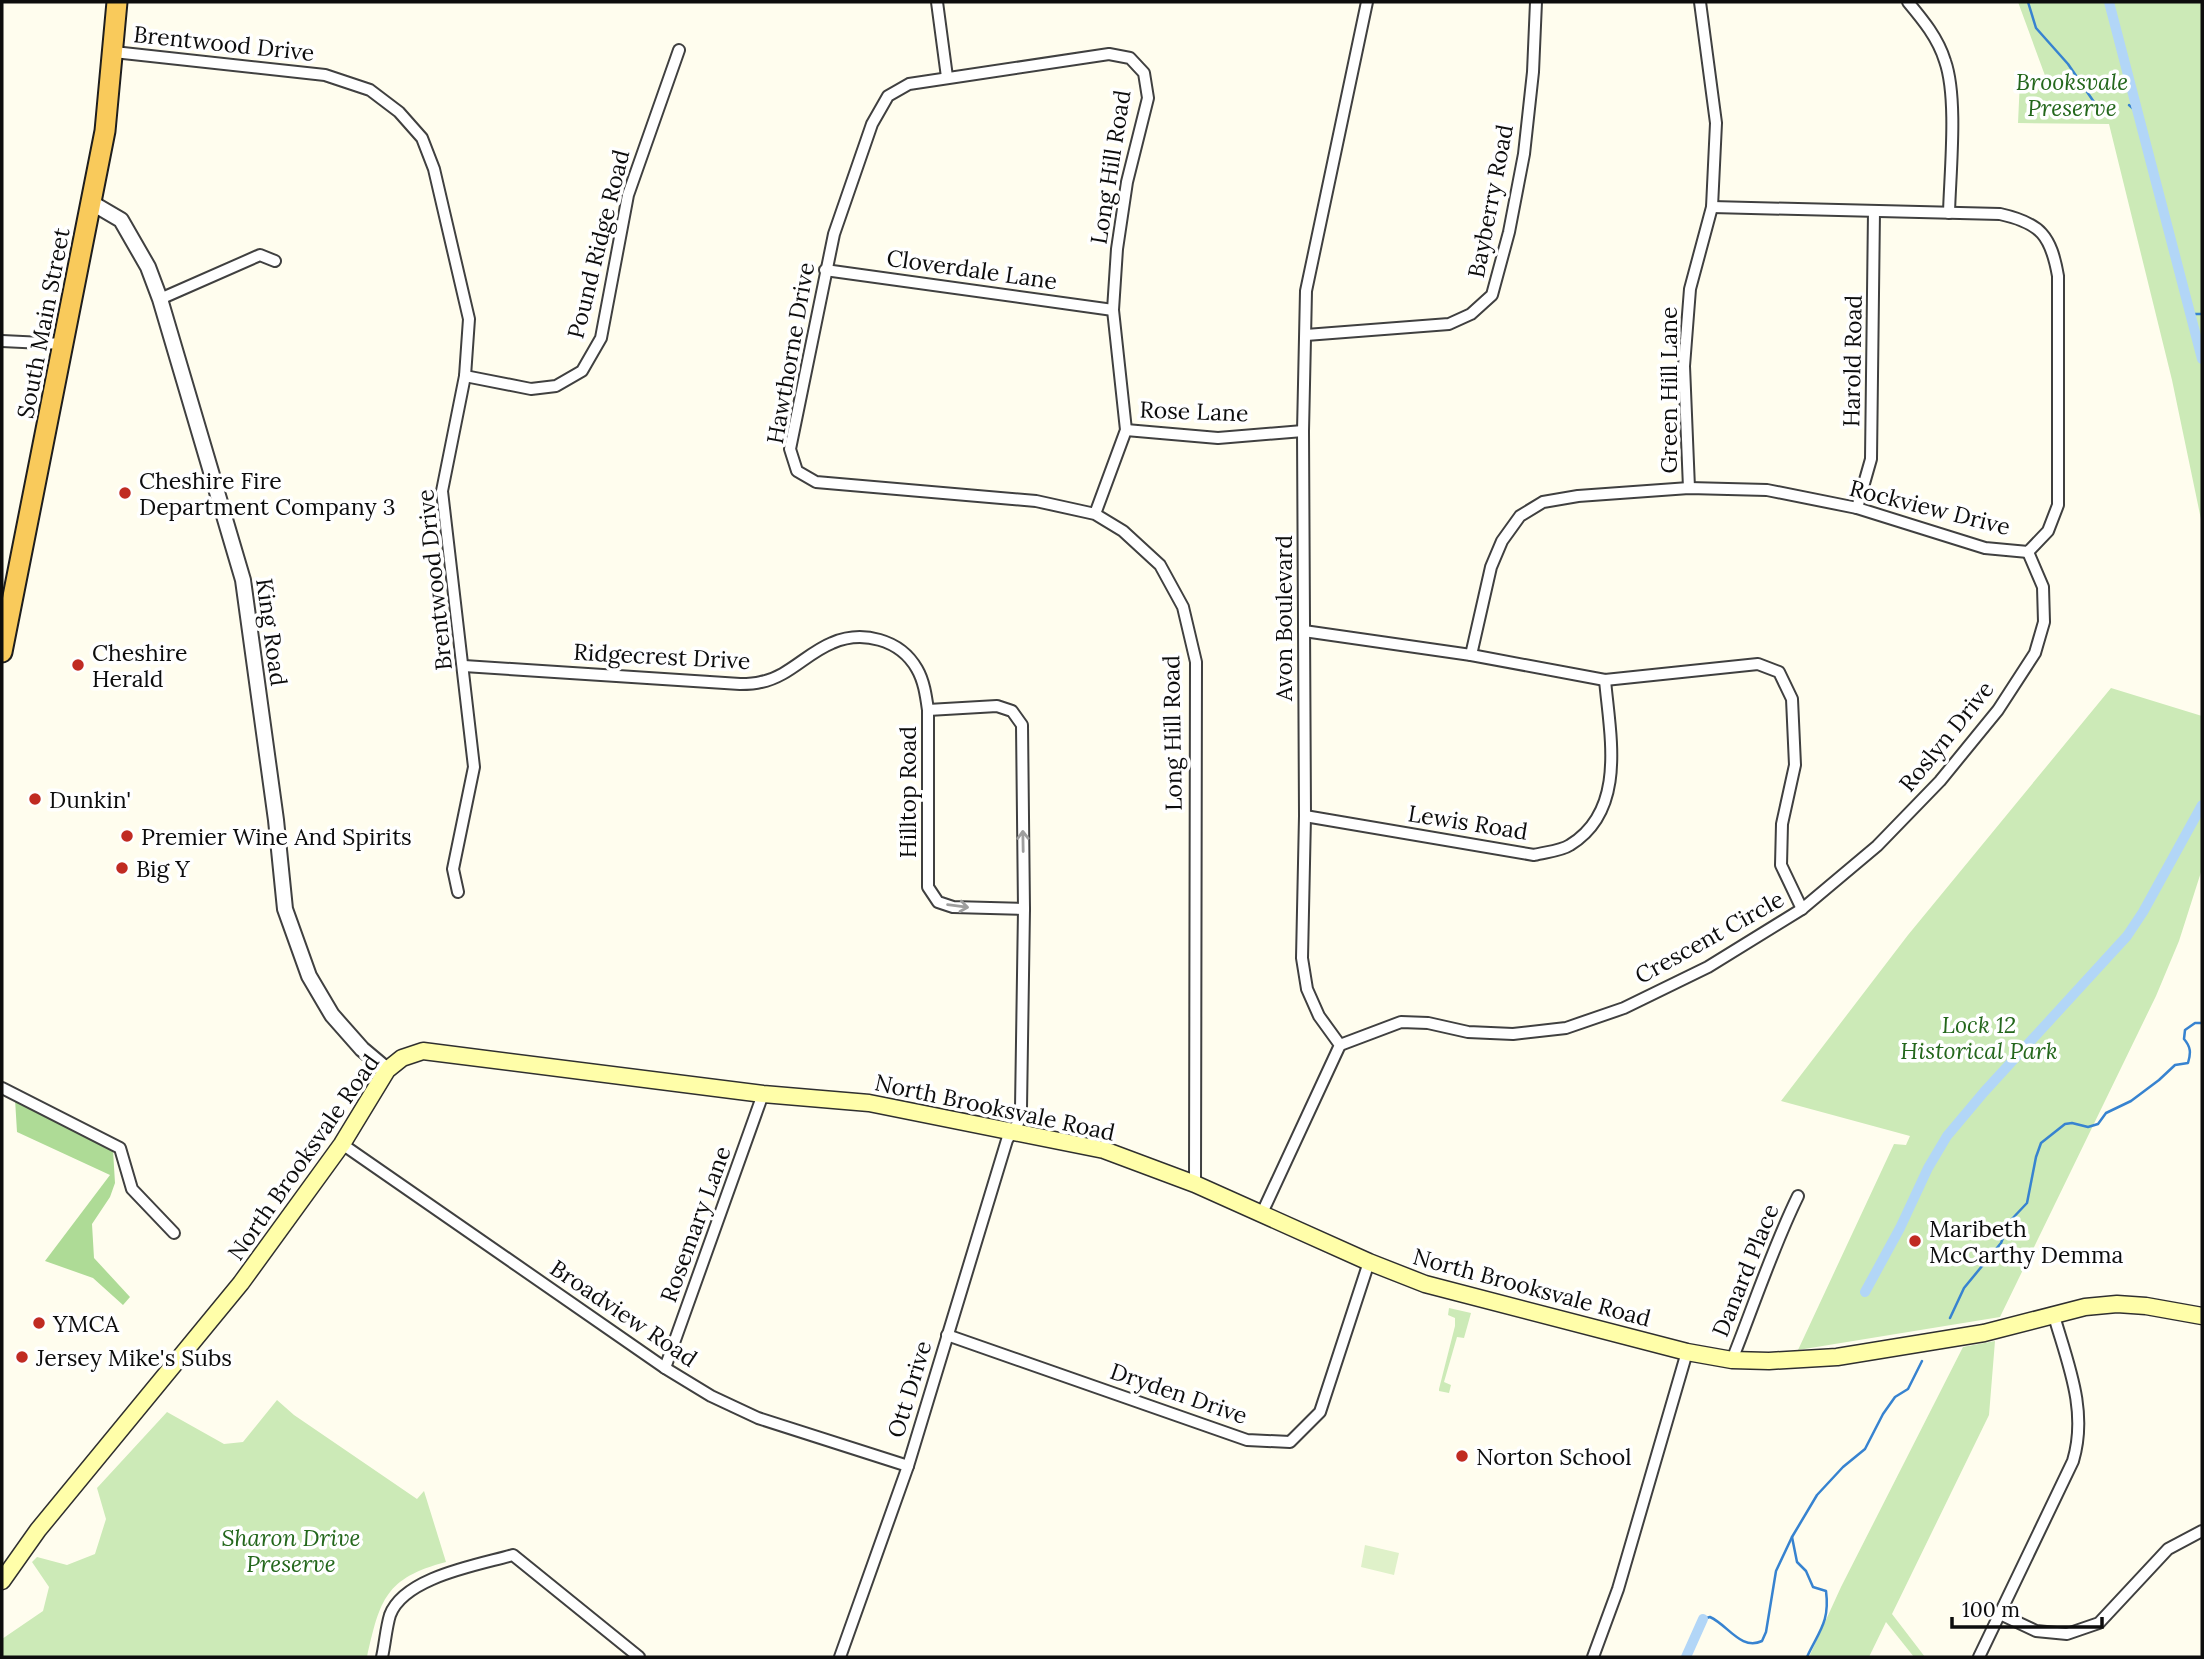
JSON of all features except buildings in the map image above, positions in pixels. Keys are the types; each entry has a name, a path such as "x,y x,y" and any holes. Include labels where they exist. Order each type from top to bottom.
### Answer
{"highway":[{"name":"South Main Street","path":"2,652 105,131 117,2"}],"main road":[{"name":"North Brooksvale Road","path":"2,1581 32,1538 242,1283 342,1144 387,1070 402,1058 423,1051 763,1094 869,1103 1104,1150 1195,1184 1369,1262 1425,1284 1687,1352 1732,1360 1837,1357 1984,1333 2085,1307 2117,1304 2202,1316"}],"street":[{"path":"937,2 947,77"},
{"name":"Avon Boulevard","path":"1340,1045 1319,1016 1307,989 1302,958 1305,816 1303,431 1306,291 1367,2"},
{"name":"Bayberry Road","path":"1306,335 1449,324 1471,314 1492,295 1509,232 1524,154 1533,72 1536,2"},
{"name":"Green Hill Lane","path":"1689,488 1685,366 1690,289 1712,207 1716,123 1700,2"},
{"path":"1908,2 1928,26 1946,62 1951,102 1949,213"},
{"name":"Pound Ridge Road","path":"465,376 531,389 556,386 582,371 601,338 628,195 679,50"},
{"name":"Brentwood Drive","path":"114,52 326,75 370,90 399,112 422,138 434,169 470,319 465,376 442,491 474,767 453,869 458,892"},
{"name":"Long Hill Road","path":"947,77 1109,54 1130,58 1144,73 1148,98 1127,182 1117,248 1113,310 1126,430 1095,514 1123,531 1160,565 1183,607 1196,663 1195,1184"},
{"name":"Hawthorne Drive","path":"947,77 909,84 888,96 872,124 834,234 825,270 790,449 797,471 816,482 1035,501 1095,514"},
{"name":"King Road","path":"92,203 121,220 148,267 160,299 243,580 276,820 285,909 309,976 331,1015 362,1049 387,1070"},
{"name":"Rockview Drive","path":"1471,655 1491,567 1502,541 1520,516 1542,502 1689,488 1767,490 1857,508 1985,548 2028,552 2048,531 2058,505 2058,276 2054,254 2044,235 2025,219 2000,214 1712,207"},
{"name":"Harold Road","path":"1857,508 1871,459 1874,211"},
{"path":"160,299 260,255 275,261"},
{"name":"Cloverdale Lane","path":"825,270 1113,310"},
{"path":"2,341 64,344"},
{"name":"Rose Lane","path":"1126,430 1218,438 1303,431"},
{"name":"Roslyn Drive","path":"1801,909 1877,846 1940,782 1998,710 2035,653 2044,622 2043,587 2028,552"},
{"name":"Crescent Circle","path":"1304,631 1471,655 1605,680 1759,664 1779,672 1792,699 1795,765 1783,824 1781,865 1801,909 1708,967 1624,1008 1566,1028 1513,1034 1468,1032 1428,1023 1401,1022 1340,1045"},
{"name":"Ridgecrest Drive","path":"464,666 740,684 772,678 829,644 848,637 868,638 888,642 906,653 918,670 929,710"},
{"name":"Lewis Road","path":"1305,816 1534,855 1569,846 1595,825 1608,794 1611,761 1605,680"},
{"name":"Hilltop Road","path":"1013,1131 1021,1108 1024,909 1022,725 1012,711 997,706 929,710 928,887 938,902 953,906 1024,909"},
{"path":"1262,1213 1340,1045"},
{"path":"2,1088 120,1149 132,1189 174,1233"},
{"name":"Rosemary Lane","path":"665,1367 763,1094"},
{"name":"Ott Drive","path":"840,1657 908,1466 1007,1140 1013,1131"},
{"name":"Broadview Road","path":"342,1144 711,1396 758,1418 908,1466"},
{"name":"Danard Place","path":"1732,1360 1774,1244 1798,1196"},
{"name":"Dryden Drive","path":"947,1335 1247,1440 1290,1442 1320,1412 1369,1262"},
{"path":"1979,1657 2073,1461 2079,1441 2078,1398 2054,1316"},
{"path":"1593,1657 1618,1589 1687,1352"},
{"path":"2000,1614 2036,1631 2067,1634 2099,1623 2168,1549 2202,1531"},
{"path":"382,1657 391,1613 409,1590 434,1578 513,1555 639,1657"}],"green space":[{"name":"Brooksvale Preserve","path":"2018,2 2202,2 2202,524 2172,380 2109,124 2018,123 2020,80 2047,81"},
{"name":"Lock 12 Historical Park","path":"2111,688 2202,716 2202,869 2179,941 2156,996 2000,1317 1798,1350 1894,1144 1906,1145 1910,1136 1781,1101 1908,935"},
{"path":"15,1099 113,1150 115,1183 110,1197 92,1224 94,1258 130,1297 123,1305 93,1278 45,1261 110,1175 17,1132"},
{"path":"1449,1308 1471,1313 1464,1338 1457,1337 1444,1382 1451,1385 1449,1393 1439,1389 1455,1326 1455,1318 1448,1315"},
{"path":"1995,1341 1989,1415 1892,1614 1925,1657 1914,1657 1886,1622 1869,1657 1809,1657 1841,1587 1963,1347"},
{"name":"Sharon Drive Preserve","path":"277,1400 294,1415 417,1499 424,1491 446,1562 410,1576 388,1594 376,1620 367,1657 2,1657 2,1639 43,1611 49,1587 32,1562 37,1557 67,1565 95,1554 106,1519 97,1488 167,1412 224,1444 243,1442"},
{"path":"1365,1545 1399,1553 1394,1575 1361,1567"}],"waterway":[{"path":"2028,2 2036,28 2068,64 2096,105 2108,105"},
{"path":"2109,2 2202,359"},
{"path":"2129,105 2138,113"},
{"path":"2191,314 2202,314"},
{"path":"1865,1292 1947,1136 2127,936 2202,805"},
{"path":"1950,1318 1964,1288 2001,1243 2010,1221 2027,1203 2041,1143 2065,1124 2088,1127 2098,1124 2106,1113 2131,1101 2175,1065 2188,1063 2190,1050 2184,1039 2185,1030 2195,1023 2202,1023"},
{"path":"1703,1619 1710,1617 1748,1643 1762,1641 1766,1632 1776,1571 1792,1537 1817,1495 1843,1467 1865,1449 1883,1414 1895,1397 1908,1389 1922,1361"},
{"path":"1792,1537 1797,1562 1806,1571 1813,1587 1826,1591 1825,1619 1807,1657"},
{"path":"1686,1657 1703,1619"}],"place":[{"name":"Cheshire Fire Department Company 3","path":"125,493"},
{"name":"Cheshire Herald","path":"78,665"},
{"name":"Dunkin'","path":"35,799"},
{"name":"Premier Wine And Spirits","path":"127,836"},
{"name":"Big Y","path":"122,868"},
{"name":"Maribeth McCarthy Demma","path":"1915,1241"},
{"name":"YMCA","path":"39,1323"},
{"name":"Jersey Mike's Subs","path":"22,1357"},
{"name":"Norton School","path":"1462,1456"}]}
